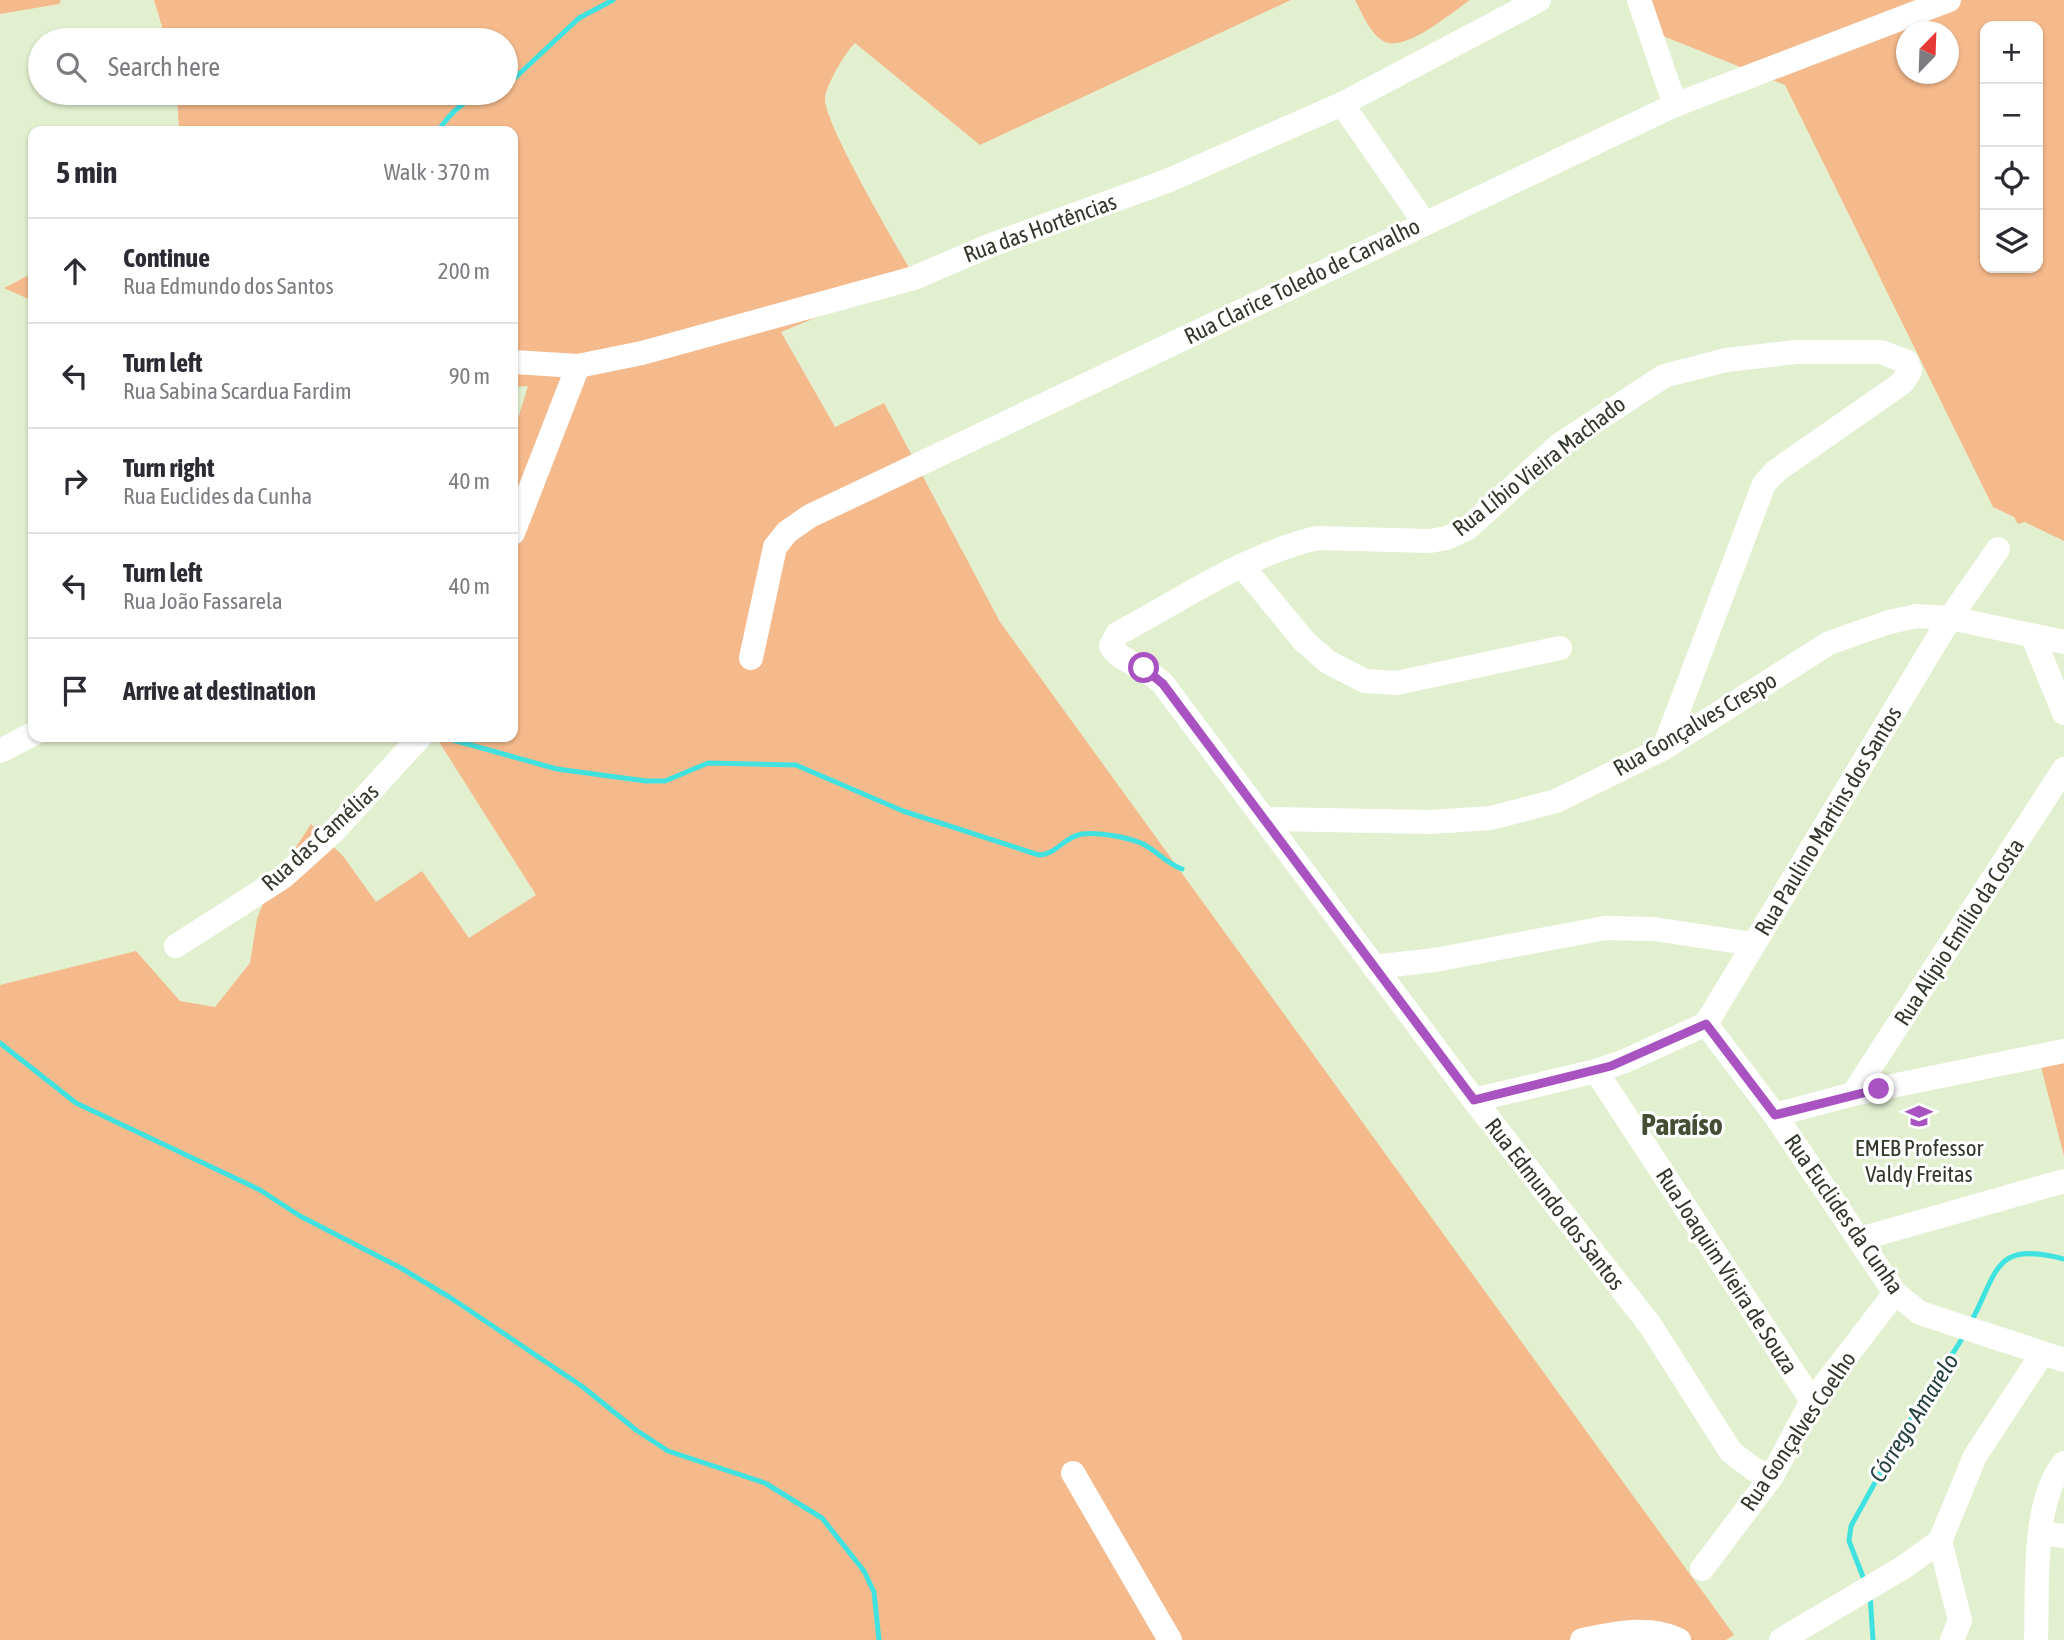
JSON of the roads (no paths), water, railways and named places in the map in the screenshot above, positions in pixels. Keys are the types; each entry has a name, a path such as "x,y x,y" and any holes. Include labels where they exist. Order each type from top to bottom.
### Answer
{"street":[{"name":"Rua das Hortências","path":"518,362 578,366 642,353 914,278 991,244 1167,181 1342,104 1539,0"},
{"path":"1639,0 1675,105"},
{"name":"Rua Clarice Toledo de Carvalho","path":"751,658 775,547 787,532 810,516 1675,105 1949,0"},
{"path":"1342,104 1424,222"},
{"name":"Rua Líbio Vieira Machado","path":"1118,634 1243,567 1317,538 1430,541 1447,538 1468,527 1559,445 1643,387 1691,367 1796,352 1881,352 1908,362 1910,371 1902,383 1776,471 1764,484 1664,748"},
{"path":"518,520 578,366"},
{"name":"Rua Paulino Martins dos Santos","path":"1706,1024 1950,618 1998,549"},
{"path":"1243,567 1304,641 1328,662 1365,681 1397,683 1560,649"},
{"name":"Rua Gonçalves Crespo","path":"1266,819 1431,822 1491,818 1556,801 1664,748 1829,643 1889,622 1917,616 1950,618 2064,642"},
{"name":"Rua Edmundo dos Santos","path":"1118,634 1111,646 1113,651 1154,674 1266,819 1474,1100 1650,1325 1731,1452 1743,1463 1772,1476"},
{"path":"2033,637 2064,713"},
{"path":"0,751 28,737"},
{"name":"Rua das Camélias","path":"176,946 283,877 333,832 414,742"},
{"name":"Rua Alípio Emílio da Costa","path":"1853,1094 2064,769"},
{"path":"1374,967 1435,960 1605,928 1632,926 1753,944"},
{"path":"1474,1100 1596,1071 1625,1061 1706,1024"},
{"name":"Rua Euclides da Cunha","path":"1706,1024 1775,1115 1895,1293 1920,1313 2053,1357"},
{"path":"1775,1115 1853,1094 2064,1051"},
{"name":"Rua Joaquim Vieira de Souza","path":"1596,1071 1812,1401"},
{"path":"1860,1239 2064,1181"},
{"name":"Rua Gonçalves Coelho","path":"1702,1569 1772,1476 1812,1401 1895,1293"},
{"path":"1781,1640 1940,1541 1975,1457 2053,1357"},
{"path":"2036,1640 2052,1534 2053,1476 2064,1464"},
{"path":"1073,1473 1170,1640"},
{"path":"1940,1541 1960,1620 1952,1640"},
{"path":"1582,1640 1636,1630 1664,1633 1679,1640"}],"waterway":[{"path":"518,75 579,18 613,0"},
{"path":"442,126 462,105"},
{"path":"460,742 557,769 646,781 665,781 708,763 796,765 903,811 1039,855 1050,852 1076,835 1104,834 1141,843 1182,869"},
{"path":"0,1043 76,1103 260,1190 300,1216 401,1268 451,1298 583,1387 636,1430 668,1451 765,1483 822,1518 864,1571 874,1592 879,1640"},
{"name":"Córrego Amarelo","path":"1971,1322 1994,1274 2011,1257 2041,1254 2064,1259"},
{"name":"Córrego Amarelo","path":"1865,1582 1849,1541 1851,1526 1903,1432 1965,1334"},
{"name":"Córrego Amarelo","path":"1870,1594 1873,1640"}],"place":[{"name":"EMEB Professor Valdy Freitas","path":"1919,1116"}],"district":[{"name":"Paraíso","path":"1682,1125"}]}
